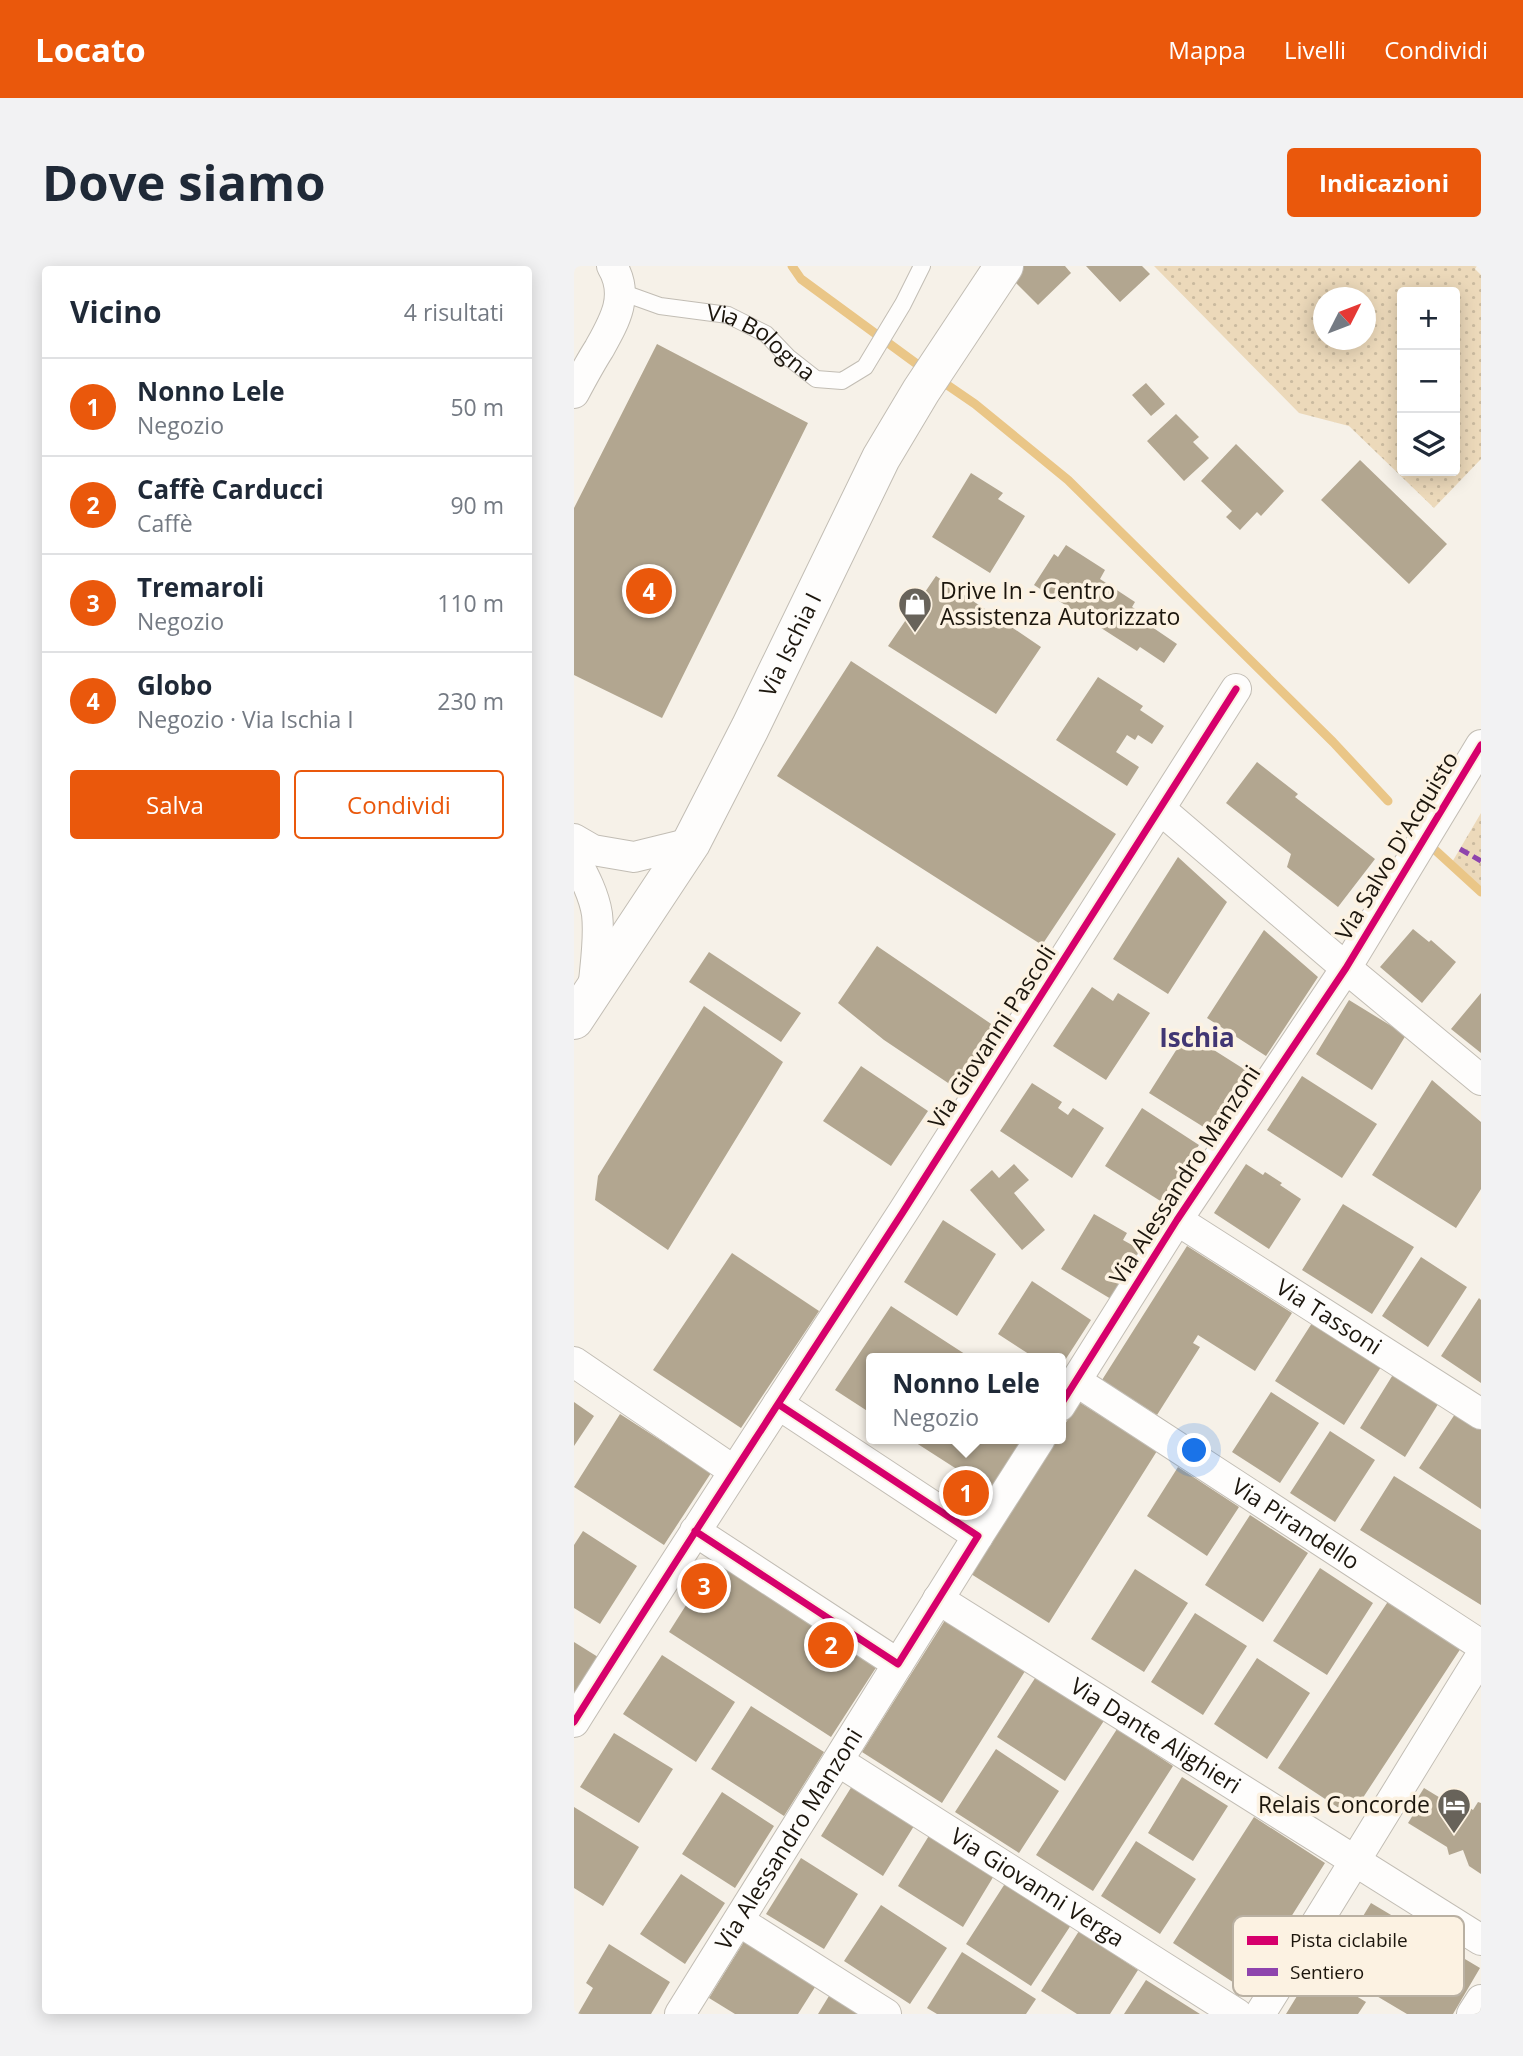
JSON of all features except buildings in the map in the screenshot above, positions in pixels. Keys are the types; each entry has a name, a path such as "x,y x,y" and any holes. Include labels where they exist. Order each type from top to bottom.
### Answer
{"main road":[{"name":"Via Ischia I","path":"580,1002 691,843 881,458 1003,266"}],"street":[{"name":"Via Bologna","path":"574,393 617,314 616,279"},
{"name":"Via Giovanni Pascoli","path":"695,1531 910,1201 1236,689"},
{"name":"Via Salvo D'Acquisto","path":"1346,968 1481,745"},
{"path":"1160,809 1481,1080"},
{"path":"574,839 593,850 634,858 691,843"},
{"path":"574,857 585,878 597,913 597,941 580,1002"},
{"name":"Via Alessandro Manzoni","path":"1066,1397 1177,1220 1346,968"},
{"name":"Via Tassoni","path":"1177,1220 1481,1414"},
{"path":"574,1362 734,1471"},
{"name":"Via Pirandello","path":"1076,1381 1481,1645"},
{"path":"778,1404 978,1536 1037,1444"},
{"path":"574,1721 695,1531 898,1664"},
{"name":"Via Alessandro Manzoni","path":"680,2014 978,1536"},
{"name":"Via Dante Alighieri","path":"938,1600 1443,1916"},
{"path":"1322,1916 1481,1656"},
{"name":"Via Giovanni Verga","path":"838,1761 1237,2014"},
{"path":"739,1921 886,2014"},
{"name":"Via Dante Alighieri","path":"1464,1929 1481,1940"},
{"path":"1260,2014 1271,1996"},
{"path":"1472,2014 1481,2000"}],"lane":[{"name":"Via Bologna","path":"616,279 660,306 728,315 765,334 816,379 842,381 865,367 922,266"}],"shaded area":[{"path":"1154,266 1477,266 1475,269 1481,275 1481,459 1434,508 1401,476 1460,476 1460,287 1397,287 1397,472 1349,426 1299,413"},
{"path":"1481,813 1481,892 1451,864"}],"waterway":[{"path":"792,266 801,279 925,370"},
{"path":"940,380 975,404 1068,480 1333,742 1388,801"},
{"path":"1434,849 1481,892"}],"marked path":[{"path":"1460,849 1481,861"}],"cycle path":[{"path":"778,1404 1236,689"},
{"path":"1066,1396 1177,1220 1346,968 1481,745"},
{"path":"574,1722 650,1602 676,1562 701,1523 778,1404 978,1536 898,1664 695,1531"}],"place":[{"name":"Globo","path":"649,591"},
{"name":"Drive In - Centro Assistenza Autorizzato","path":"915,634"},
{"name":"Nonno Lele","path":"966,1493"},
{"name":"Tremaroli","path":"704,1586"},
{"name":"Caffè Carducci","path":"831,1645"},
{"name":"Relais Concorde","path":"1454,1835"}],"district":[{"name":"Ischia","path":"1197,1038"}]}
